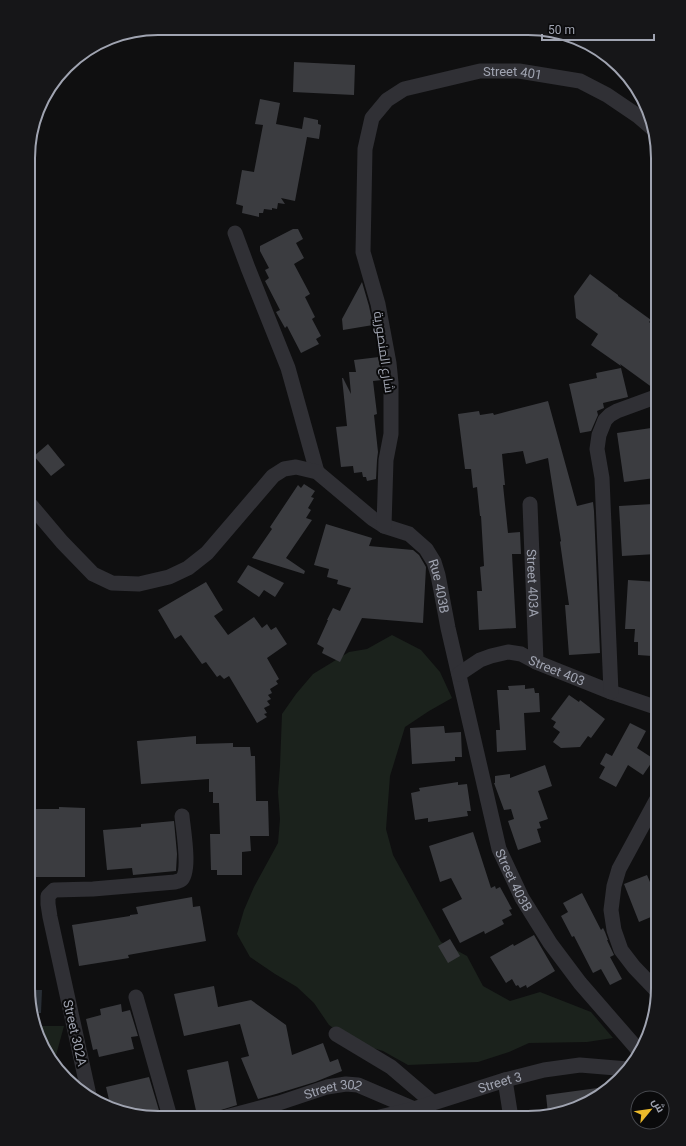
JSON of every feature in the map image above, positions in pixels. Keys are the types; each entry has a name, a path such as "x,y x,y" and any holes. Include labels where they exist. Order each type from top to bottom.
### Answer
{"street":[{"name":"Street 401","path":"372,118 387,100 404,89 480,71 519,71 580,81 607,95 646,123"},
{"name":"شارع المنصورية","path":"372,118 365,150 363,252 378,304 389,363 391,383 391,434 386,460 384,526"},
{"path":"235,233 288,368 317,472"},
{"path":"611,692 602,478 597,449 605,420 610,415 651,399"},
{"path":"35,511 93,574 112,583 140,584 169,577 188,568 207,553 273,476 284,469 296,467 317,472 373,519 384,526"},
{"name":"Street 403A","path":"530,504 536,662"},
{"name":"Rue 403B","path":"384,526 409,534 426,549 434,562 459,674"},
{"name":"Street 403","path":"459,674 480,660 491,656 508,652 522,654 536,662 611,692 651,706"},
{"name":"Street 403B","path":"459,674 499,849 515,884 550,943 580,983 635,1047"},
{"path":"651,811 619,869 614,886 611,910 614,930 621,950 634,967 651,985"},
{"name":"Street 302A","path":"88,1089 61,971 48,904 48,896 54,890 93,889 175,882 181,880 186,873 186,853 182,816"},
{"path":"637,838 651,828"},
{"path":"136,997 168,1111"},
{"path":"336,1034 391,1067 432,1102"},
{"name":"Street 3","path":"405,1111 505,1080 544,1070 580,1065 620,1068"},
{"path":"505,1080 510,1111"},
{"name":"Street 302","path":"249,1111 279,1103 327,1087 346,1084 358,1085 414,1109"}],"shaded area":[{"path":"392,635 421,650 440,672 452,698 405,727 390,776 386,829 393,855 441,942 467,956 483,986 510,1001 540,992 591,1012 613,1038 587,1042 529,1043 509,1052 478,1062 408,1065 383,1051 353,1042 329,1025 314,1003 297,987 250,957 237,934 244,910 254,887 278,843 280,819 278,792 282,714 313,674 349,652 367,649"},
{"path":"35,990 42,990 41,1013 37,1013"},
{"path":"41,1026 64,1026 56,1056 44,1035"}],"building":[{"path":"294,62 355,65 354,95 293,92"},
{"path":"260,99 280,103 276,124 302,129 304,117 318,120 318,124 321,125 319,139 307,137 295,201 281,198 285,204 278,203 277,209 264,209 263,213 259,213 259,217 242,213 243,206 236,204 242,170 254,172 263,125 255,124"},
{"path":"293,229 298,229 303,239 296,243 304,258 294,264 310,294 305,297 315,317 312,319 321,336 316,339 319,344 301,353 287,326 285,328 276,312 280,310 265,281 269,278 265,270 269,268 260,251 260,246"},
{"path":"590,274 651,320 649,322 651,324 651,387 591,345 598,334 576,318 574,296"},
{"path":"362,282 373,325 343,330 342,319"},
{"path":"379,357 382,380 373,381 377,414 374,415 378,452 376,479 367,481 366,477 363,477 362,472 354,473 353,466 341,467 336,427 347,426 342,378 351,394 349,372 356,372 354,360"},
{"path":"621,368 628,397 603,403 604,408 597,411 598,415 591,431 580,433 569,384 597,378 596,373"},
{"path":"548,401 577,506 593,502 600,653 569,655 565,605 569,605 548,458 526,464 523,451 502,454 505,485 503,485 508,533 520,532 521,554 512,554 516,628 479,630 477,591 482,591 480,567 484,566 481,516 477,487 473,488 471,469 465,469 458,414 479,411 480,415 493,413 494,415"},
{"path":"651,428 651,479 624,482 617,433"},
{"path":"48,444 65,465 51,476 35,457 35,455"},
{"path":"304,484 315,491 311,497 314,498 308,508 311,510 306,518 312,520 286,558 305,571 304,574 252,558 272,529 270,527 298,485 301,488"},
{"path":"651,504 651,554 622,556 619,506"},
{"path":"326,524 372,538 369,546 413,550 419,555 426,567 423,623 362,618 340,662 322,653 324,648 317,644 333,608 340,611 351,588 337,584 338,580 327,577 329,569 314,565"},
{"path":"248,565 284,583 275,597 264,590 259,597 237,582"},
{"path":"628,580 651,582 651,656 638,655 638,642 634,642 635,629 625,629"},
{"path":"206,582 223,610 214,616 228,635 254,617 262,628 267,624 271,630 276,627 287,644 267,658 279,679 276,681 278,684 270,689 272,693 268,695 271,699 267,701 270,705 264,708 267,713 264,714 267,717 257,723 229,676 224,679 220,675 217,677 206,662 202,664 181,635 175,639 158,610"},
{"path":"525,685 525,689 534,688 535,693 539,693 540,712 524,713 526,750 497,752 496,730 500,730 497,690 509,690 508,686"},
{"path":"569,695 579,702 580,700 605,719 591,738 588,736 580,747 561,748 553,742 560,732 553,727 556,722 551,719"},
{"path":"630,723 646,731 637,748 651,757 651,763 643,775 628,765 616,787 599,778 605,767 600,764 606,753 612,756"},
{"path":"444,726 445,733 461,732 462,757 455,757 455,761 412,764 410,728"},
{"path":"196,736 196,744 233,743 233,747 250,747 251,756 255,756 256,801 268,801 269,836 250,836 251,851 242,852 242,875 217,875 217,870 211,870 210,834 220,834 219,803 213,803 213,792 209,792 209,779 141,784 137,741"},
{"path":"545,765 552,786 538,791 548,819 539,822 541,828 537,829 541,842 518,850 508,821 514,819 511,809 504,810 494,783 495,776 510,774 510,778"},
{"path":"458,782 458,785 467,784 471,811 467,811 468,816 428,822 428,818 415,820 411,793 420,791 419,788"},
{"path":"59,807 85,808 85,877 35,877 35,809 59,809"},
{"path":"174,821 177,854 176,871 133,875 132,868 107,870 103,830 141,827 141,824"},
{"path":"473,832 491,888 495,886 496,889 500,887 512,909 509,910 512,915 502,920 504,924 485,934 484,931 460,943 442,909 462,899 451,878 440,882 429,846"},
{"path":"647,875 651,884 651,917 639,922 624,884"},
{"path":"582,893 601,930 603,928 605,932 614,955 610,957 622,979 610,985 601,969 593,973 574,936 572,937 561,916 568,912 563,903"},
{"path":"192,897 193,907 200,906 206,941 128,955 129,958 79,966 72,925 130,916 138,914 136,907"},
{"path":"534,935 555,971 527,988 526,985 520,988 518,985 516,986 512,979 506,983 490,957 513,944 514,946"},
{"path":"450,939 460,956 448,963 438,946"},
{"path":"214,986 218,1007 251,1000 286,1025 292,1055 323,1043 330,1062 338,1059 342,1071 315,1082 258,1099 241,1058 249,1056 240,1024 184,1036 174,994"},
{"path":"121,1004 122,1012 130,1010 138,1036 131,1037 134,1049 99,1057 97,1049 93,1050 86,1019 101,1015 100,1009"},
{"path":"228,1061 237,1105 216,1111 196,1111 187,1070"},
{"path":"149,1077 159,1111 142,1110 111,1102 109,1101 106,1087"},
{"path":"599,1088 575,1102 552,1109 548,1110 546,1095"}]}
